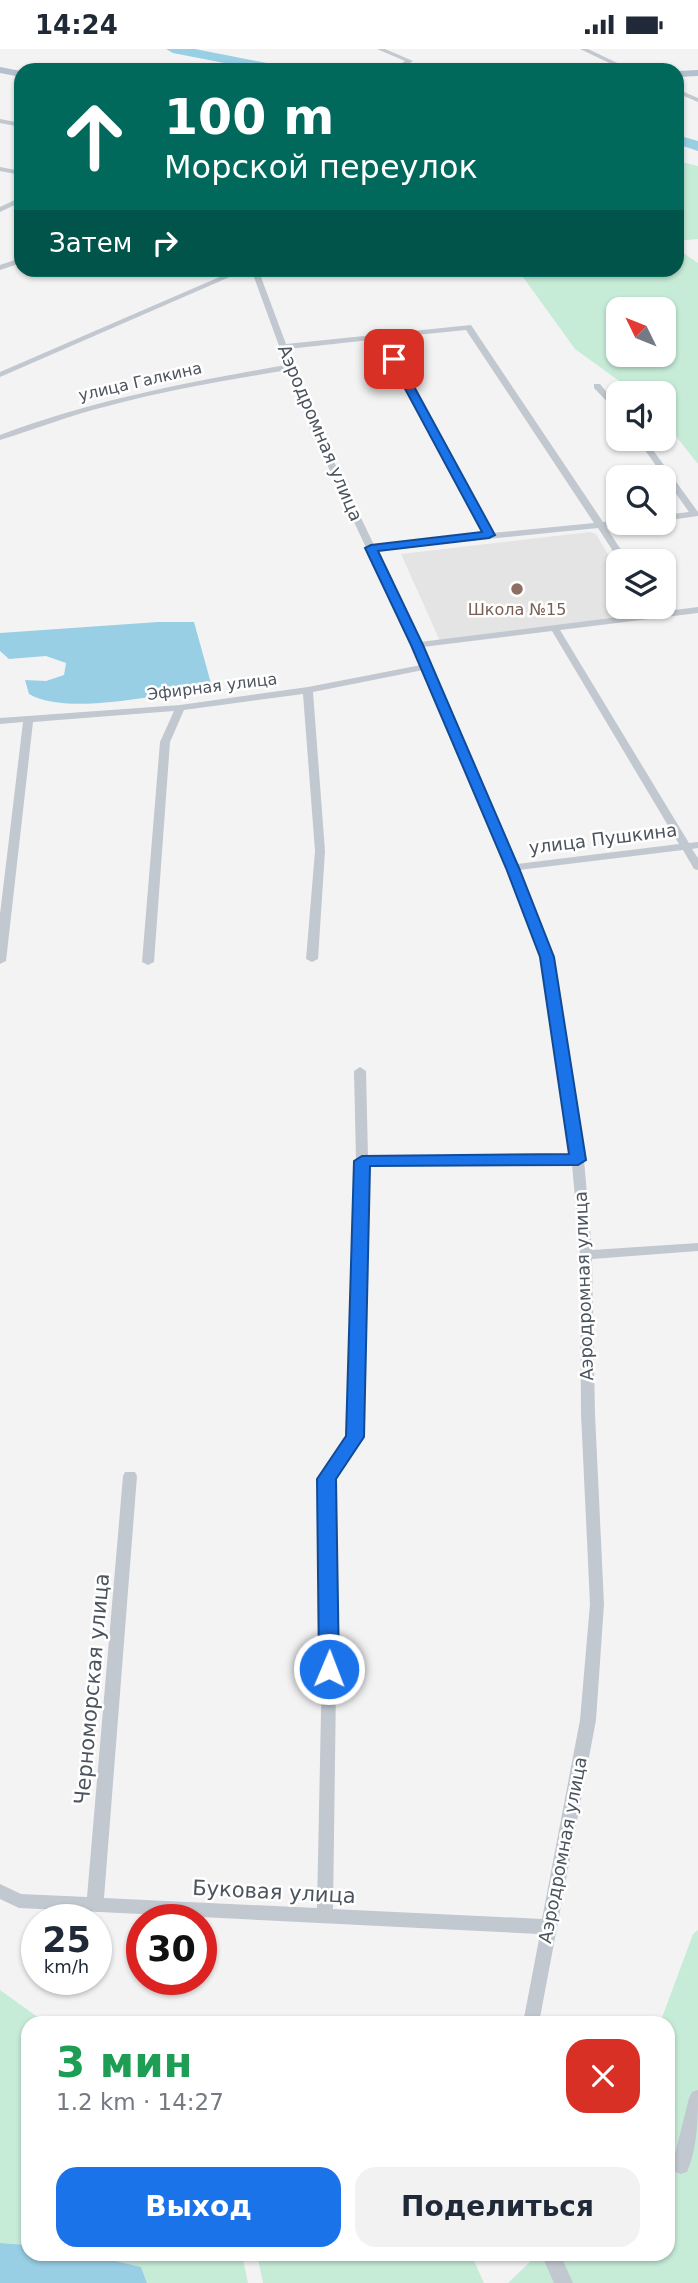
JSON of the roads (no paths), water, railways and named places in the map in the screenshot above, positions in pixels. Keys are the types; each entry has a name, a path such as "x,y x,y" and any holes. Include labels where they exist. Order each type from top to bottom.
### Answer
{"street":[{"path":"380,49 410,61 407,63"},
{"path":"586,50 600,49"},
{"path":"586,50 614,63"},
{"path":"0,375 227,277"},
{"name":"Аэродромная улица","path":"257,277 314,428 417,645 513,868 547,957 578,1160 586,1255 588,1414 597,1604 588,1720 532,2016"},
{"path":"283,347 468,327 617,549"},
{"path":"382,337 489,535"},
{"name":"улица Галкина","path":"0,438 77,410 203,381 291,367"},
{"path":"597,386 606,397"},
{"path":"676,488 695,514 676,516"},
{"path":"371,548 606,524"},
{"path":"676,611 698,610"},
{"path":"417,645 555,629 611,619"},
{"path":"555,629 693,845 698,867"},
{"name":"Эфирная улица","path":"0,721 180,708 308,690 426,667"},
{"path":"308,690 320,851 312,959"},
{"path":"148,962 165,742 180,708"},
{"path":"0,961 29,719"},
{"name":"улица Пушкина","path":"513,868 693,845"},
{"path":"325,1916 330,1614 327,1479 355,1437 362,1161 360,1072"},
{"path":"362,1161 578,1160"},
{"path":"586,1255 698,1247"},
{"name":"Черноморская улица","path":"95,1904 130,1476"},
{"name":"Буковая улица","path":"0,1891 19,1901 76,1904"},
{"name":"Буковая улица","path":"112,1906 548,1927"},
{"path":"681,2166 698,2098"},
{"path":"553,2261 564,2283"}],"water":[{"path":"194,622 212,687 118,701 46,701 29,694 25,680 46,681 64,675 66,663 46,656 9,659 0,651 0,633"},
{"path":"0,2243 21,2244 21,2261 116,2261 141,2267 147,2283 0,2283"}],"waterway":[{"path":"173,49 246,63"},
{"path":"684,141 698,146"}],"place":[{"name":"Школа №15","path":"517,589"}]}
